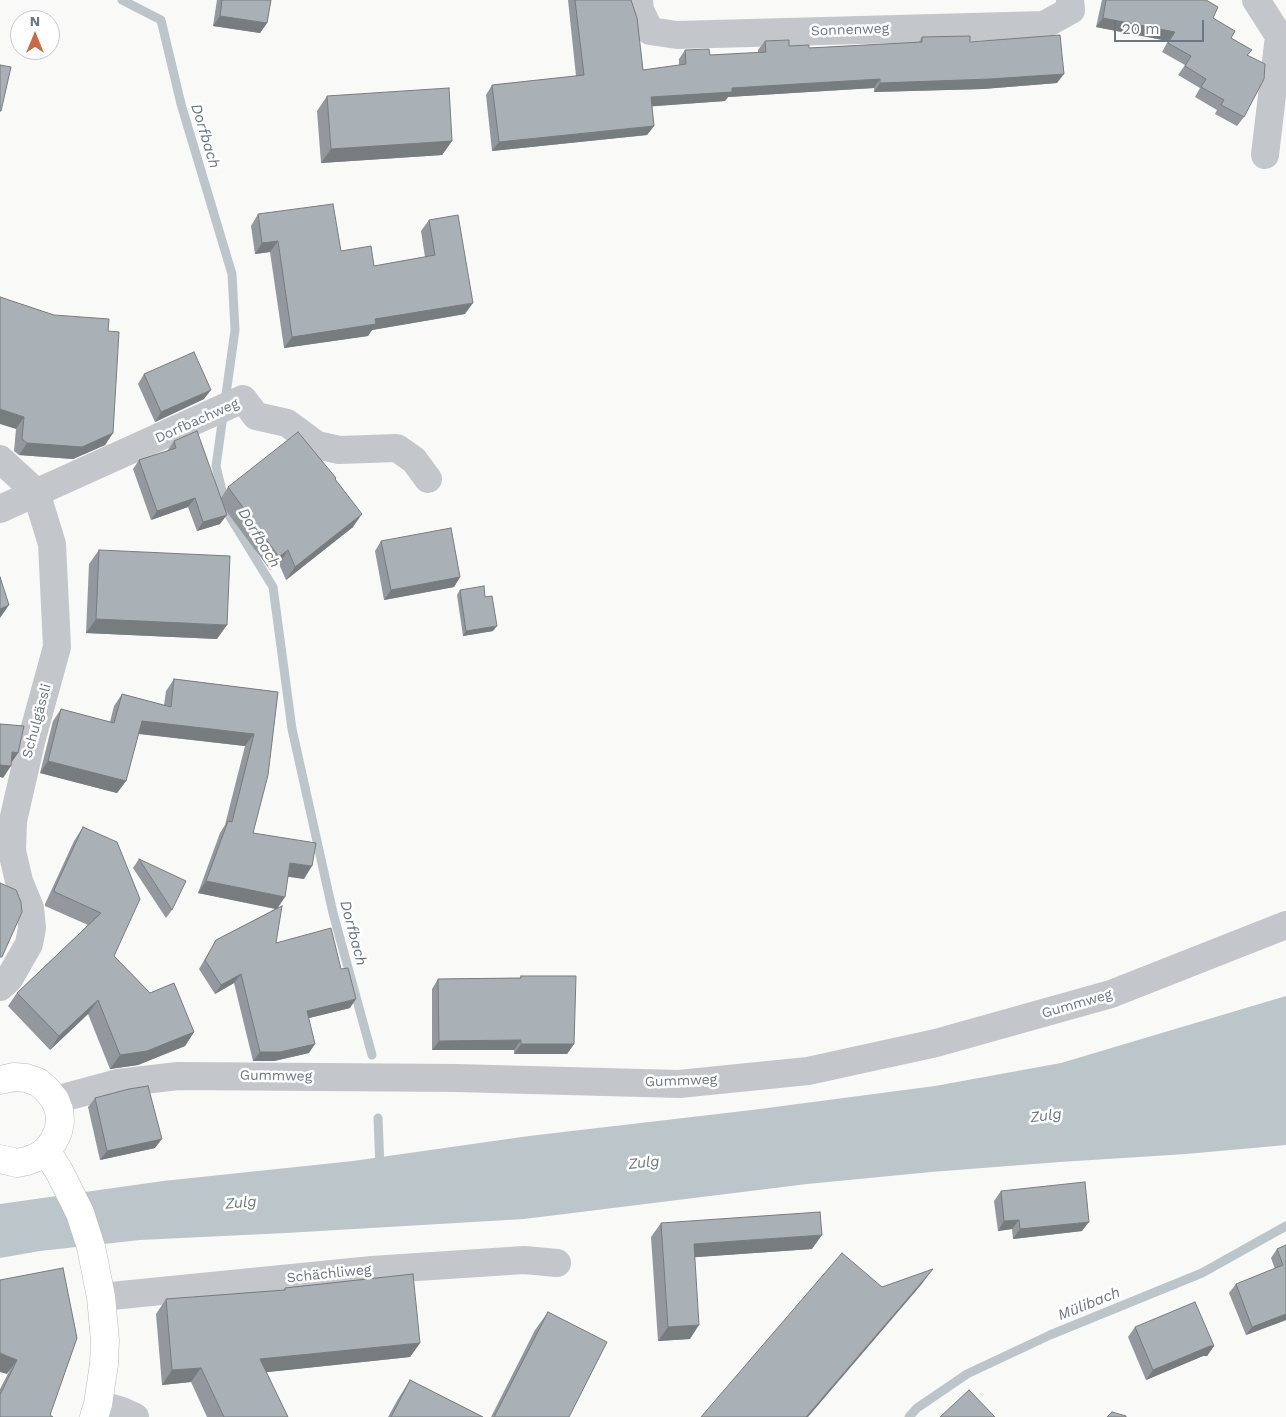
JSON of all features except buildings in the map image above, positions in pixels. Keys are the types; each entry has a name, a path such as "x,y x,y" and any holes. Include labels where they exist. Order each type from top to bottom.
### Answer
{"main road":[{"path":"0,1159 17,1163 37,1157 46,1151 56,1137 60,1121 59,1110 55,1100 48,1090 38,1082 26,1078 1,1078"},
{"path":"46,1151 69,1189 86,1230 99,1286 104,1333 104,1364 96,1411"}],"street":[{"name":"Sonnenweg","path":"639,0 640,10 650,30 677,36 1044,24 1071,10 1070,0"},
{"path":"1256,0 1279,36 1265,155"},
{"name":"Dorfbachweg","path":"0,509 243,399 256,416 288,423 317,445 339,450 397,448 414,460 428,479"},
{"path":"0,459 36,492"},
{"name":"Schulgässli","path":"0,987 9,979 29,944 32,928 30,908 19,880 12,851 13,821 32,738 57,647 52,544 36,492"},
{"name":"Gummweg","path":"55,1100 118,1083 178,1076 456,1078 679,1084 808,1071 936,1043 1111,994 1286,925"},
{"name":"Schächliweg","path":"99,1286 524,1260 557,1263"},
{"path":"96,1411 122,1411 135,1417"}],"water":[{"name":"Zulg","path":"1286,996 1286,1145 931,1172 807,1184 524,1219 140,1240 40,1251 0,1258 0,1204 163,1181 353,1161 529,1136 935,1086 1061,1063"}],"waterway":[{"name":"Dorfbach","path":"122,0 161,20 181,104 232,274 235,330 216,466 227,512 273,587 292,729 333,913 372,1055"},
{"name":"Dorfbach","path":"378,1118 380,1168"},
{"name":"Mülibach","path":"909,1417 917,1408 967,1374 1050,1335 1202,1273 1286,1226"}]}
